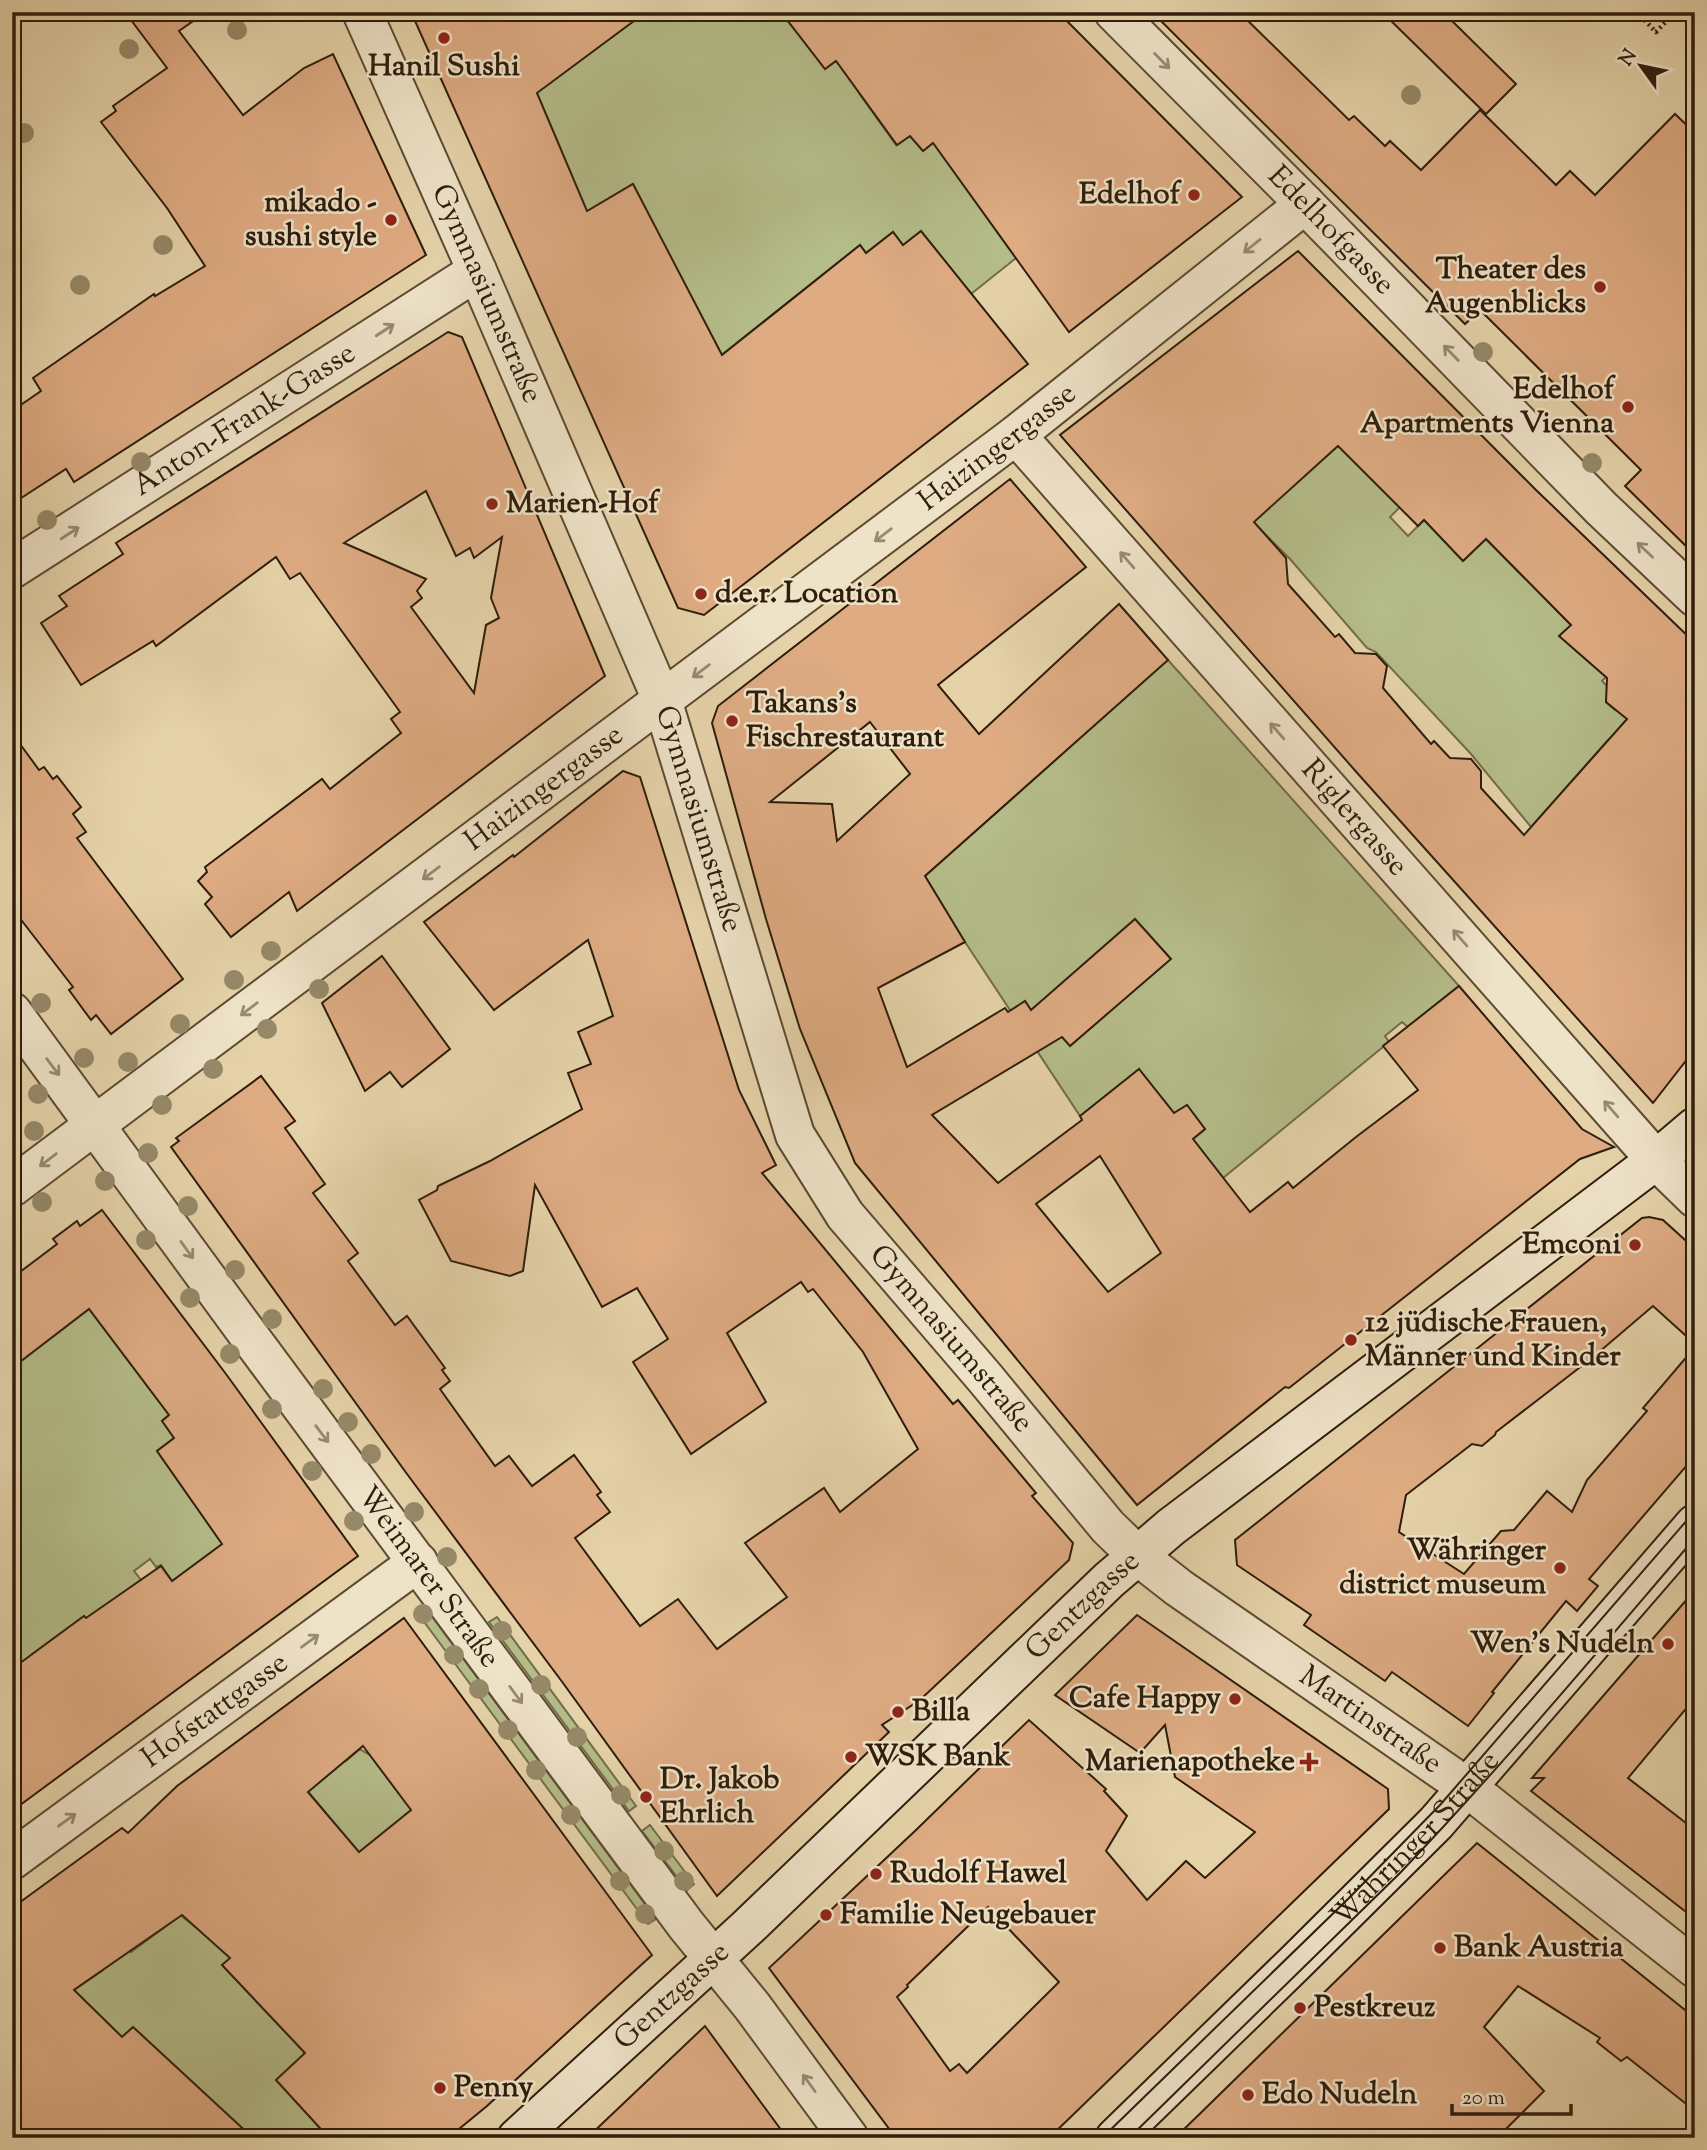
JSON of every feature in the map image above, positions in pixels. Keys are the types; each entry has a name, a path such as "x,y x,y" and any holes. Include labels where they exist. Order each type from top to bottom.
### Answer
{"street":[{"name":"Gymnasiumstraße","path":"362,12 663,700 795,1135 845,1215 1108,1527 1138,1556"},
{"name":"Edelhofgasse","path":"1114,12 1306,204 1601,508 1695,597"},
{"name":"Haizingergasse","path":"12,1187 1016,435 1306,204"},
{"name":"Anton-Frank-Gasse","path":"12,569 477,271"},
{"name":"Riglergasse","path":"1016,435 1656,1160 1695,1198"},
{"name":"Weimarer Straße","path":"12,1012 247,1334 713,1960 752,2006 849,2138"},
{"name":"Gentzgasse","path":"516,2138 713,1960 1099,1590 1171,1527 1656,1160 1695,1127"},
{"name":"Währinger Straße","path":"1115,2138 1347,1913 1468,1788 1695,1524"},
{"name":"Martinstraße","path":"1138,1556 1179,1588 1468,1788 1695,1968"},
{"name":"Hofstattgasse","path":"12,1860 418,1562"}],"path":[{"path":"1637,12 1656,32 1675,12"}],"green space":[{"path":"646,12 796,12 787,20 825,68 839,59 861,96 896,145 910,136 923,150 933,143 1050,231 971,294 903,245 893,232 866,253 860,245 720,356 633,184 581,215 529,74 573,65"},
{"path":"1304,371 1400,507 1390,517 1408,536 1424,520 1486,539 1571,625 1608,675 1602,681 1608,687 1606,702 1615,710 1629,711 1656,765 1608,740 1531,827 1471,754 1376,652 1367,648 1290,559 1253,522"},
{"path":"1168,660 1459,986 1408,1027 1402,1022 1385,1036 1389,1042 1223,1178 1193,1139 1205,1129 1187,1105 1174,1113 1139,1070 1080,1116 965,942 925,876"},
{"path":"89,1309 169,1415 162,1421 174,1438 157,1451 192,1501 246,1537 172,1581 161,1565 156,1567 150,1559 134,1571 141,1580 100,1638 84,1616 31,1655 46,1676 12,1684 12,1368"},
{"path":"423,1605 656,1919 648,1924 416,1611"},
{"path":"497,1617 636,1806 629,1811 489,1622"},
{"path":"360,1749 368,1754 378,1755 418,1819 222,1965 305,2053 276,2080 324,2132 316,2138 253,2138 133,2027 122,2037 74,1990 102,1971 87,1949 113,1927 131,1952 177,1918 159,1898 210,1939 325,1812 303,1786 343,1757 346,1761"},
{"path":"650,1825 694,1884 687,1890 642,1831"}],"building":[{"path":"125,12 206,12 179,31 243,115 304,68 333,54 426,255 74,482 66,469 12,504 12,411 41,391 33,378 154,294 155,296 205,266 167,208 101,122 116,111 113,106 167,68"},
{"path":"411,12 646,12 537,93 587,211 633,184 722,355 860,245 866,253 893,232 903,245 921,231 1028,364 704,615 678,608"},
{"path":"781,12 1058,12 1242,197 1069,332 933,143 923,151 910,136 897,145 836,61 825,69"},
{"path":"1152,12 1239,12 1349,120 1354,116 1385,146 1390,141 1421,170 1480,110 1556,185 1570,171 1595,195 1675,114 1695,133 1695,555 1625,486 1641,470 1480,310 1465,324"},
{"path":"1382,12 1443,12 1516,84 1486,114"},
{"path":"1298,251 1535,489 1695,643 1695,1049 1653,1103 1359,775 1060,435","holes":["1338,446 1418,526 1424,520 1463,561 1486,539 1571,625 1559,636 1607,678 1606,702 1627,719 1524,835 1481,788 1481,771 1471,759 1450,758 1434,741 1431,744 1383,688 1387,666 1376,654 1355,653 1339,634 1335,637 1288,584 1286,558 1254,522"]},
{"path":"448,332 462,337 605,676 297,911 289,892 231,937 205,904 212,897 198,881 207,872 205,867 322,779 330,789 401,733 391,719 400,712 300,573 290,579 276,557 156,646 153,641 81,685 41,623 67,606 59,596 123,554 116,543","holes":["426,491 456,556 470,548 474,558 502,537 491,598 499,618 486,625 474,693 411,607 422,598 417,591 426,579 344,543"]},
{"path":"1010,479 1086,567 938,685 979,734 1119,604 1168,660 925,876 965,942 878,988 907,1067 1005,1008 1008,1012 1025,1001 1031,1010 1135,919 1171,959 1070,1046 1062,1037 932,1115 998,1183 1082,1120 1080,1116 1139,1069 1174,1113 1187,1105 1205,1129 1193,1139 1250,1212 1288,1182 1293,1188 1418,1090 1383,1046 1459,986 1582,1129 1614,1147 1580,1159 1137,1505 855,1163 800,1029 766,919 712,723 718,706","holes":["870,722 910,774 837,841 832,804 770,802","1100,1156 1161,1253 1108,1292 1036,1204"]},
{"path":"12,733 39,770 44,767 53,779 57,776 81,807 73,814 86,832 77,838 183,979 111,1034 96,1015 91,1020 69,990 73,987 12,908"},
{"path":"623,771 640,777 739,1090 776,1165 762,1173 953,1404 958,1400 1036,1493 1032,1496 1073,1543 1069,1560 920,1700 882,1725 889,1732 717,1896 171,1147 179,1141 176,1138 261,1076 295,1121 285,1128 325,1184 313,1193 358,1253 348,1261 395,1325 407,1316 445,1368 442,1370 450,1381 440,1389 495,1466 509,1456 532,1486 574,1455 601,1492 597,1495 610,1512 575,1538 640,1626 678,1599 717,1649 787,1597 745,1543 824,1488 840,1512 918,1449 863,1352 813,1289 808,1292 801,1282 727,1333 766,1402 691,1454 633,1362 668,1339 637,1288 602,1307 535,1185 523,1271 510,1276 451,1261 419,1200 437,1190 438,1186 490,1161 582,1109 568,1073 591,1064 578,1032 613,1016 588,940 494,1010 424,922 513,855 514,857"},
{"path":"382,956 450,1049 402,1087 390,1072 365,1091 322,1003"},
{"path":"102,1210 226,1374 358,1556 12,1811 12,1669 84,1616 86,1618 161,1566 172,1581 222,1544 157,1451 174,1438 162,1421 169,1415 89,1309 12,1368 12,1278 57,1244 53,1239 77,1221 80,1226"},
{"path":"1642,1218 1663,1220 1695,1249 1695,1344 1653,1306 1482,1446 1472,1444 1406,1495 1399,1532 1464,1574 1501,1531 1514,1530 1547,1491 1572,1512 1587,1480 1647,1411 1643,1408 1695,1347 1695,1456 1589,1579 1598,1586 1577,1611 1566,1601 1468,1726 1392,1672 1385,1681 1304,1625 1311,1615 1237,1565 1235,1540"},
{"path":"1695,1590 1695,1698 1628,1778 1695,1830 1695,1919 1531,1791 1544,1778 1532,1778"},
{"path":"1137,1615 1388,1789 1389,1809 1049,2138 896,2138 769,1968 1029,1720 1106,1789 1104,1791 1127,1816 1106,1851 1147,1900 1186,1861 1205,1878 1255,1832 1175,1777 1165,1725 1140,1753 1055,1695","holes":["988,1907 1059,1982 967,2073 959,2064 950,2071 897,1997"]},
{"path":"404,1618 652,1955 487,2106 448,2138 329,2138 276,2080 305,2053 222,1965 230,1958 182,1915 74,1990 122,2037 133,2027 253,2138 23,2138 12,2124 12,1908 122,1828 128,1833 177,1786","holes":["363,1746 411,1810 359,1852 308,1792"]},
{"path":"1477,1843 1695,2018 1695,2111 1627,2057 1621,2061 1597,2042 1600,2038 1518,1986 1484,2027 1544,2091 1497,2138 1175,2138"},
{"path":"705,2026 787,2138 587,2138"}],"tram line":[{"path":"1102,2138 1349,1898 1440,1805 1695,1511"},
{"path":"1129,2138 1400,1873 1513,1749 1695,1538"}],"place":[{"name":"Hanil Sushi","path":"444,38"},
{"name":"Edelhof","path":"1194,195"},
{"name":"mikado - sushi style","path":"391,220"},
{"name":"Theater des Augenblicks","path":"1600,287"},
{"name":"Edelhof Apartments Vienna","path":"1628,407"},
{"name":"Marien-Hof","path":"492,504"},
{"name":"d.e.r. Location","path":"701,594"},
{"name":"Takans's Fischrestaurant","path":"732,721"},
{"name":"Emconi","path":"1635,1245"},
{"name":"12 jüdische Frauen, Männer und Kinder","path":"1351,1340"},
{"name":"Währinger district museum","path":"1560,1568"},
{"name":"Wen's Nudeln","path":"1668,1644"},
{"name":"Cafe Happy","path":"1235,1699"},
{"name":"Billa","path":"898,1712"},
{"name":"WSK Bank","path":"851,1757"},
{"name":"Marienapotheke","path":"1309,1762"},
{"name":"Dr. Jakob Ehrlich","path":"646,1797"},
{"name":"Rudolf Hawel","path":"876,1874"},
{"name":"Familie Neugebauer","path":"826,1915"},
{"name":"Bank Austria","path":"1440,1948"},
{"name":"Pestkreuz","path":"1300,2008"},
{"name":"Penny","path":"440,2088"},
{"name":"Edo Nudeln","path":"1248,2095"}]}
